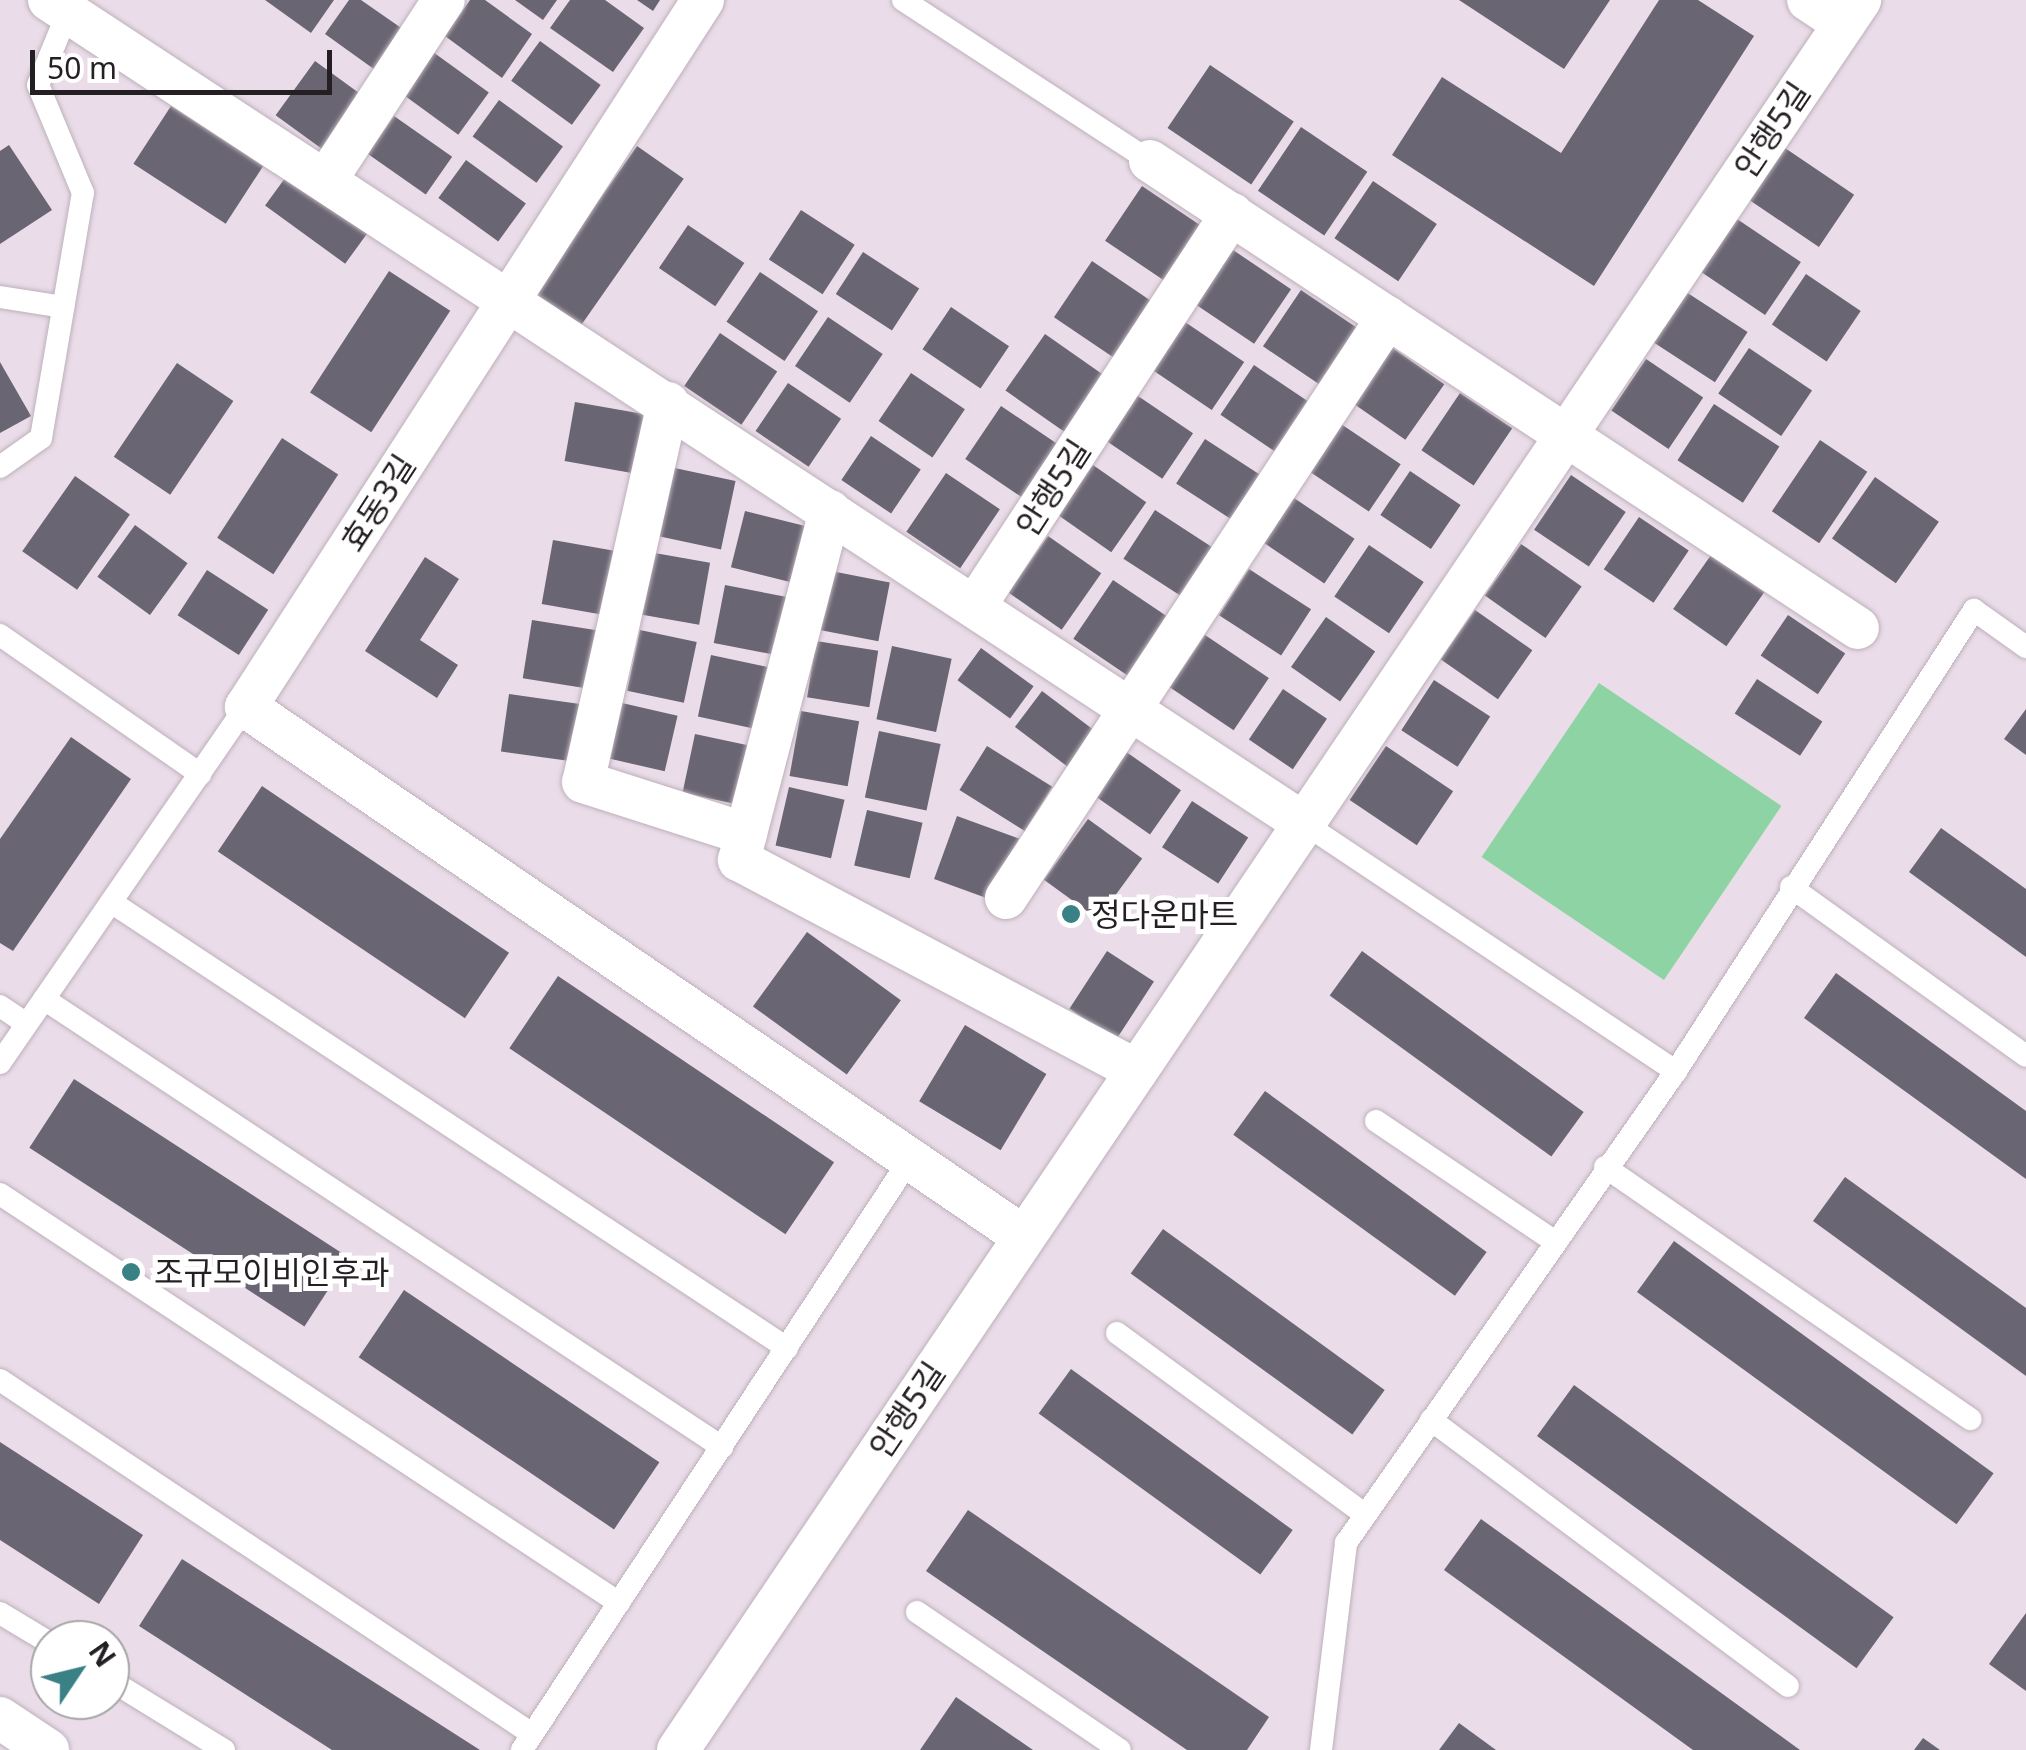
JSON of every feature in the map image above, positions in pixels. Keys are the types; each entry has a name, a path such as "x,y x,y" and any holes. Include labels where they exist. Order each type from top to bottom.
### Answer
{"street":[{"path":"326,180 444,0"},
{"name":"효동3길","path":"246,707 704,0"},
{"name":"안행5길","path":"678,1750 1852,12 1808,0"},
{"path":"58,6 1305,824"},
{"path":"1150,161 1858,628"},
{"name":"안행5길","path":"975,606 1232,214"},
{"path":"1006,898 1388,317"},
{"path":"668,404 583,782 746,834"},
{"path":"830,511 740,860 1136,1071"},
{"path":"246,707 1024,1237"},
{"path":"0,1718 48,1750"}],"lane":[{"path":"903,0 1150,161"},
{"path":"0,467 41,438 83,193 38,85 58,6"},
{"path":"0,297 63,307"},
{"path":"1321,1750 1346,1543 1605,1167 1676,1071 1791,887 1974,610 2026,647"},
{"path":"0,635 200,774"},
{"path":"0,1063 246,707"},
{"path":"1305,824 1676,1071"},
{"path":"1791,887 2026,1056"},
{"path":"112,902 786,1348"},
{"path":"44,999 722,1446"},
{"path":"0,1006 27,1024"},
{"path":"1376,1121 1554,1241"},
{"path":"0,1380 527,1742 910,1159"},
{"path":"1605,1167 1970,1418"},
{"path":"0,1194 619,1603"},
{"path":"1117,1333 1366,1515"},
{"path":"1431,1420 1788,1686"},
{"path":"0,1612 30,1631"},
{"path":"917,1612 1120,1750"},
{"path":"130,1692 224,1750"}],"green space":[{"path":"1599,683 1781,806 1664,980 1482,857"}],"building":[{"path":"265,0 334,0 311,33"},
{"path":"349,0 361,0 407,32 378,72 325,34"},
{"path":"470,0 485,0 532,34 502,78 445,36"},
{"path":"515,0 557,0 543,20"},
{"path":"570,0 605,0 644,28 613,72 550,28"},
{"path":"637,0 660,0 653,11"},
{"path":"1459,0 1610,0 1564,69"},
{"path":"1659,0 1698,0 1754,36 1594,286 1392,155 1442,77 1561,153"},
{"path":"540,41 601,85 572,125 511,81"},
{"path":"433,52 489,93 458,135 402,94"},
{"path":"315,61 365,97 326,152 276,115"},
{"path":"1210,65 1294,121 1251,184 1168,128"},
{"path":"499,100 563,146 536,183 473,136"},
{"path":"171,106 263,166 226,224 133,164"},
{"path":"394,116 452,157 426,194 368,154"},
{"path":"1301,127 1367,172 1324,236 1258,191"},
{"path":"9,145 52,210 0,244 0,151"},
{"path":"637,146 684,179 580,327 533,294"},
{"path":"1782,146 1854,195 1819,247 1747,198"},
{"path":"466,160 526,203 498,242 438,198"},
{"path":"288,174 368,232 345,264 265,206"},
{"path":"1373,181 1437,224 1398,281 1334,238"},
{"path":"1142,186 1206,229 1169,284 1105,241"},
{"path":"801,210 855,245 823,294 769,259"},
{"path":"1737,219 1801,262 1765,315 1701,272"},
{"path":"688,225 744,263 715,306 659,268"},
{"path":"1233,250 1291,289 1254,344 1196,305"},
{"path":"863,252 919,288 892,330 836,294"},
{"path":"1092,261 1154,303 1116,359 1054,317"},
{"path":"389,271 450,311 371,432 310,393"},
{"path":"760,272 818,311 784,361 726,322"},
{"path":"1806,274 1861,311 1827,361 1772,325"},
{"path":"1301,290 1363,332 1325,388 1263,346"},
{"path":"1683,290 1748,332 1715,382 1650,340"},
{"path":"951,307 1009,346 981,388 922,349"},
{"path":"828,317 883,354 850,403 795,366"},
{"path":"1182,320 1244,362 1212,410 1150,368"},
{"path":"720,333 777,372 741,425 684,386"},
{"path":"1045,334 1109,379 1069,435 1005,391"},
{"path":"1387,344 1444,384 1405,440 1348,400"},
{"path":"1749,348 1812,390 1781,436 1718,394"},
{"path":"1646,359 1703,398 1669,449 1611,410"},
{"path":"0,362 31,416 0,433"},
{"path":"177,363 233,401 170,495 114,457"},
{"path":"1254,365 1308,401 1274,451 1220,415"},
{"path":"911,373 965,409 932,457 879,421"},
{"path":"788,383 841,419 809,467 756,431"},
{"path":"1460,393 1512,428 1474,485 1421,450"},
{"path":"1135,394 1193,433 1162,479 1104,440"},
{"path":"575,402 645,414 635,473 565,461"},
{"path":"1714,404 1779,446 1743,503 1678,460"},
{"path":"1001,406 1062,447 1026,500 965,459"},
{"path":"1341,424 1401,464 1369,512 1309,471"},
{"path":"871,436 921,470 891,513 841,480"},
{"path":"282,438 338,474 273,574 217,538"},
{"path":"1205,439 1261,475 1232,520 1176,483"},
{"path":"1820,440 1867,472 1819,543 1772,511"},
{"path":"1093,465 1146,502 1111,552 1058,515"},
{"path":"670,467 736,481 721,549 655,535"},
{"path":"1410,471 1461,505 1431,549 1380,515"},
{"path":"946,473 1000,509 960,568 906,532"},
{"path":"1571,475 1626,512 1589,567 1534,530"},
{"path":"75,476 130,514 77,590 22,551"},
{"path":"1875,477 1939,522 1896,583 1832,538"},
{"path":"1294,498 1355,539 1324,584 1264,543"},
{"path":"1155,510 1215,549 1183,597 1123,559"},
{"path":"745,511 808,527 794,583 731,567"},
{"path":"1639,517 1689,551 1654,603 1604,569"},
{"path":"135,525 188,563 150,615 97,577"},
{"path":"1048,536 1101,573 1062,630 1008,593"},
{"path":"553,540 617,551 606,615 542,604"},
{"path":"1521,544 1582,586 1545,638 1485,596"},
{"path":"1369,545 1424,582 1389,633 1334,596"},
{"path":"649,552 710,563 699,625 638,614"},
{"path":"1711,555 1764,592 1726,646 1673,609"},
{"path":"425,557 459,579 420,640 458,665 437,698 365,651"},
{"path":"1249,569 1311,609 1281,655 1219,615"},
{"path":"207,570 268,610 239,655 178,615"},
{"path":"826,570 890,582 878,641 815,629"},
{"path":"1113,580 1170,619 1131,677 1073,639"},
{"path":"725,585 787,597 776,655 714,643"},
{"path":"1475,610 1532,650 1498,699 1441,659"},
{"path":"1788,615 1845,654 1818,694 1761,656"},
{"path":"1326,617 1375,651 1340,701 1291,667"},
{"path":"532,620 598,630 589,689 523,678"},
{"path":"640,630 697,642 684,703 627,691"},
{"path":"1205,635 1269,678 1234,730 1170,687"},
{"path":"816,641 878,651 869,707 807,697"},
{"path":"892,646 952,659 936,732 876,719"},
{"path":"981,648 1034,686 1010,719 957,680"},
{"path":"711,655 769,667 756,729 698,717"},
{"path":"1757,679 1822,721 1800,756 1735,713"},
{"path":"1434,680 1490,716 1458,767 1401,730"},
{"path":"1283,689 1327,719 1293,769 1249,740"},
{"path":"1042,691 1097,733 1070,768 1015,727"},
{"path":"509,694 583,704 575,762 501,751"},
{"path":"622,703 678,716 665,771 609,759"},
{"path":"2026,709 2026,755 2004,739"},
{"path":"801,711 859,721 848,786 790,776"},
{"path":"879,731 941,744 926,811 865,798"},
{"path":"695,734 748,745 735,804 683,793"},
{"path":"71,737 131,779 13,951 0,943 0,839"},
{"path":"987,746 1052,787 1025,831 959,790"},
{"path":"1386,746 1453,791 1417,845 1350,800"},
{"path":"1122,749 1181,790 1150,835 1091,793"},
{"path":"262,786 509,953 465,1018 218,851"},
{"path":"789,787 845,800 831,858 776,845"},
{"path":"1192,801 1248,837 1218,884 1162,847"},
{"path":"867,810 923,823 910,878 854,866"},
{"path":"957,816 1019,839 996,902 934,879"},
{"path":"1088,819 1142,858 1098,919 1044,880"},
{"path":"1941,828 2026,889 2026,957 1909,872"},
{"path":"807,932 901,1000 847,1075 753,1006"},
{"path":"1107,951 1154,981 1116,1039 1069,1009"},
{"path":"1362,951 1584,1112 1551,1157 1330,995"},
{"path":"1836,973 2026,1111 2026,1179 1804,1018"},
{"path":"558,976 834,1162 785,1234 509,1048"},
{"path":"965,1025 1046,1074 1001,1150 919,1101"},
{"path":"74,1079 349,1258 304,1326 29,1148"},
{"path":"1265,1091 1487,1252 1455,1296 1233,1135"},
{"path":"1845,1177 2026,1308 2026,1376 1813,1221"},
{"path":"1163,1229 1385,1390 1352,1435 1131,1273"},
{"path":"1674,1241 1994,1473 1957,1524 1637,1292"},
{"path":"404,1290 659,1462 614,1529 359,1357"},
{"path":"1071,1369 1293,1530 1260,1575 1039,1413"},
{"path":"1574,1385 1894,1617 1857,1668 1537,1436"},
{"path":"0,1442 143,1535 99,1604 0,1540"},
{"path":"968,1510 1269,1717 1247,1750 1187,1750 926,1571"},
{"path":"1481,1519 1800,1750 1693,1750 1444,1570"},
{"path":"182,1559 480,1750 332,1750 139,1626"},
{"path":"2026,1613 2026,1691 1989,1664"},
{"path":"956,1697 1033,1750 920,1750"},
{"path":"1459,1723 1496,1750 1439,1750"},
{"path":"1923,1738 1940,1750 1914,1750"}],"place":[{"name":"정다운마트","path":"1071,914"},
{"name":"조규모이비인후과","path":"131,1272"}]}
